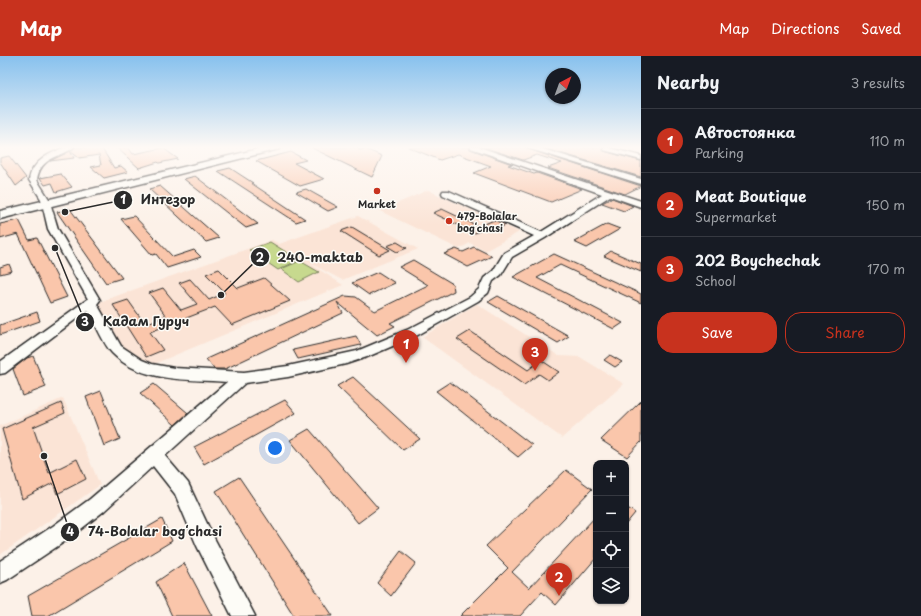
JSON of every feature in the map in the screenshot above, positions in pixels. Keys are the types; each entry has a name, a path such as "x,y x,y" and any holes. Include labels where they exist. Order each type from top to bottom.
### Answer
{"main road":[{"path":"0,215 45,201 158,173"},
{"path":"0,210 164,173"}],"street":[{"path":"0,369 94,300 53,229 45,201 34,180 34,173"},
{"path":"550,173 641,204"},
{"path":"613,173 641,182"},
{"path":"90,302 116,349 124,356 140,365 166,372 252,377 356,356 407,334 480,295 484,291 488,280 497,273 508,255 542,236 609,193"},
{"path":"446,194 542,236"},
{"path":"0,573 60,533 98,505 242,377"},
{"path":"154,455 182,488 204,539 244,616"}],"shaded area":[{"name":"479-Bolalar bogʻchasi","path":"428,190 519,232 485,251 470,243 459,249 380,211"},
{"path":"358,216 418,249 342,280 306,261 343,285 149,366 122,346 94,304 272,240 279,244"},
{"path":"477,304 559,356 580,357 624,384 562,438 422,337"},
{"path":"63,398 100,485 0,555 0,426"}],"green space":[{"path":"270,242 299,260 278,270 249,250"},
{"path":"300,261 319,272 299,282 281,269"}],"building":[{"path":"7,173 22,173 26,178 16,186"},
{"path":"98,173 123,173 104,178"},
{"path":"221,173 238,173 305,219 296,222"},
{"path":"277,173 313,173 324,179 300,186"},
{"path":"364,173 374,173 372,177"},
{"path":"474,173 537,173 582,189 551,202"},
{"path":"563,173 602,173 641,186 625,194"},
{"path":"628,173 641,173 641,177"},
{"path":"61,174 72,187 56,192 52,183 45,185 40,178"},
{"path":"195,176 258,224 246,228 184,179"},
{"path":"160,186 219,238 206,242 149,189"},
{"path":"306,189 338,207 328,211 296,192"},
{"path":"612,198 633,206 624,211 602,203"},
{"path":"70,209 122,278 106,283 57,212"},
{"path":"442,209 484,229 475,233 433,213"},
{"path":"134,216 173,257 194,250 201,257 167,268 156,254 152,255 121,219"},
{"path":"19,220 29,240 37,238 67,297 50,303 18,234 0,239 0,224"},
{"path":"494,220 506,225 491,231 480,226"},
{"path":"607,224 620,229 587,248 574,242"},
{"path":"352,227 390,250 379,255 341,231"},
{"path":"397,242 407,248 397,252 387,246"},
{"path":"474,247 492,256 468,267 444,254 456,249 463,252"},
{"path":"611,251 641,264 641,272 604,256"},
{"path":"554,254 641,294 641,303 560,265 537,278 623,323 614,329 513,277"},
{"path":"413,260 453,284 454,291 390,323 395,326 377,335 337,302 343,313 225,369 214,369 206,359 345,296 356,297 375,311 428,285 399,267"},
{"path":"9,264 12,271 0,274 0,267"},
{"path":"219,269 238,288 264,278 290,301 232,325 215,307 150,332 163,350 146,357 113,305 128,300 145,324 166,316 149,293 163,288 181,310 197,304 179,283 190,279 209,300 225,293 206,274"},
{"path":"378,272 395,283 369,295 352,283"},
{"path":"498,296 569,336 558,343 488,302"},
{"path":"37,312 40,321 0,335 0,325"},
{"path":"470,331 528,370 541,360 559,372 548,380 539,374 524,385 457,339"},
{"path":"356,336 361,345 298,359 293,350"},
{"path":"610,355 622,362 615,367 604,360"},
{"path":"33,356 46,387 23,396 13,369 27,358"},
{"path":"353,377 420,439 403,450 337,386"},
{"path":"450,382 532,445 518,457 436,391"},
{"path":"154,384 188,413 175,425 140,393"},
{"path":"101,391 120,439 104,446 86,397"},
{"path":"285,400 296,413 204,464 194,447"},
{"path":"641,401 641,442 627,457 601,440"},
{"path":"61,403 65,413 33,427 49,473 77,459 86,479 57,494 53,483 22,499 2,429"},
{"path":"309,429 378,508 358,523 290,440"},
{"path":"566,470 592,489 512,572 529,588 593,519 593,562 556,605 542,592 520,616 460,616 508,568 486,546"},
{"path":"239,477 333,616 294,616 216,491"},
{"path":"629,509 635,513 629,520"},
{"path":"162,519 172,541 48,616 32,616 28,596"},
{"path":"401,551 416,563 391,596 377,583"},
{"path":"184,563 212,616 172,616 156,582"}],"place":[{"name":"Market","path":"377,191"},
{"name":"Интезор","path":"65,212"},
{"name":"479-Bolalar bogʻchasi","path":"449,221"},
{"name":"Кадам Гуруч","path":"55,248"},
{"name":"240-maktab","path":"221,295"},
{"name":"Автостоянка","path":"406,363"},
{"name":"202 Boychechak","path":"535,371"},
{"name":"74-Bolalar bogʻchasi","path":"44,456"},
{"name":"Meat Boutique","path":"559,596"}]}
